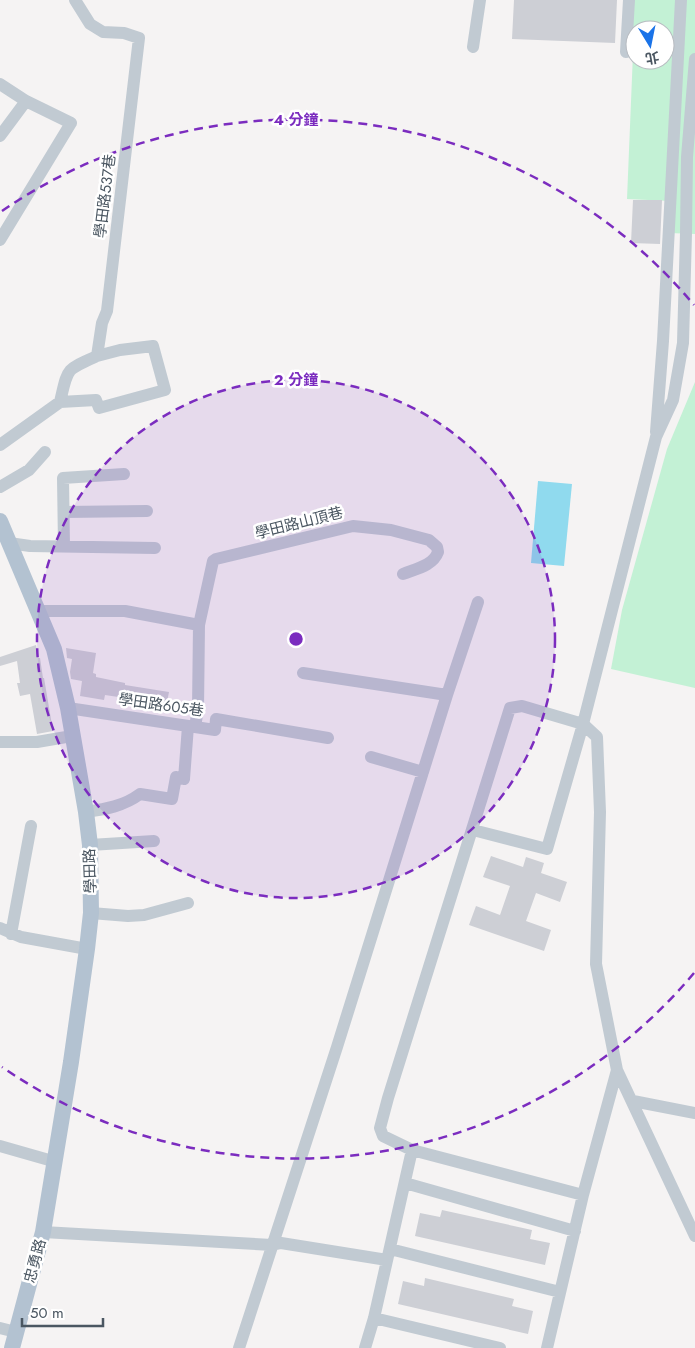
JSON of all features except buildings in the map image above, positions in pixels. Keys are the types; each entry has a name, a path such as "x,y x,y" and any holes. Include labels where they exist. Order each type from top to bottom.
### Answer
{"main road":[{"name":"學田路","path":"0,521 54,649 68,708 90,845 91,913 87,948 56,1162 43,1232"},
{"name":"忠勇路","path":"12,1348 43,1232"}],"street":[{"name":"學田路537巷","path":"75,0 90,24 103,32 124,33 139,38 108,310 102,323 97,356"},
{"path":"473,47 480,0"},
{"path":"628,20 629,0"},
{"path":"656,437 663,341 681,0"},
{"path":"472,830 547,849 583,724 656,437 673,400 683,342 691,233 691,158 695,59"},
{"path":"0,84 26,101 71,123 0,240"},
{"path":"0,136 26,101"},
{"path":"0,445 60,402 96,400 99,408 165,390 153,346 120,350 97,356 72,367 66,376 60,402"},
{"path":"0,488 29,470 45,452"},
{"path":"64,546 63,478 124,474"},
{"path":"64,512 148,511"},
{"name":"學田路山頂巷","path":"86,812 111,808 130,802 140,794 172,799 176,777 184,779 192,726 198,709 199,625 213,561 221,557 344,527 360,526 390,530 430,540 433,543 437,548 436,557 429,564 403,574"},
{"path":"9,543 30,546 155,548"},
{"path":"239,1348 276,1244 447,694 478,602"},
{"path":"39,611 125,611 199,625"},
{"path":"303,673 447,694"},
{"path":"583,1195 412,1150 383,1136 380,1128 390,1089 510,708 522,706 583,724 597,737 600,812 596,964 617,1070 695,1236"},
{"name":"學田路605巷","path":"68,708 215,730 216,719 328,738"},
{"path":"0,742 37,742 72,736"},
{"path":"371,757 423,772"},
{"path":"31,826 6,931 87,948"},
{"path":"90,845 154,841"},
{"path":"91,913 128,916 144,915 188,903"},
{"path":"547,1348 574,1230 617,1070"},
{"path":"633,1101 695,1114"},
{"path":"0,1146 56,1162"},
{"path":"365,1348 374,1318 412,1150"},
{"path":"405,1183 574,1230"},
{"path":"43,1232 276,1244 388,1254 560,1292"},
{"path":"374,1318 500,1348"},
{"path":"0,1328 16,1332"}],"green space":[{"path":"629,0 695,0 695,234 669,233 670,201 627,199 632,70 675,70 675,20 628,20"},
{"path":"695,382 695,688 611,669 622,610 667,449"}],"water":[{"path":"538,481 572,484 564,566 531,563"}]}
